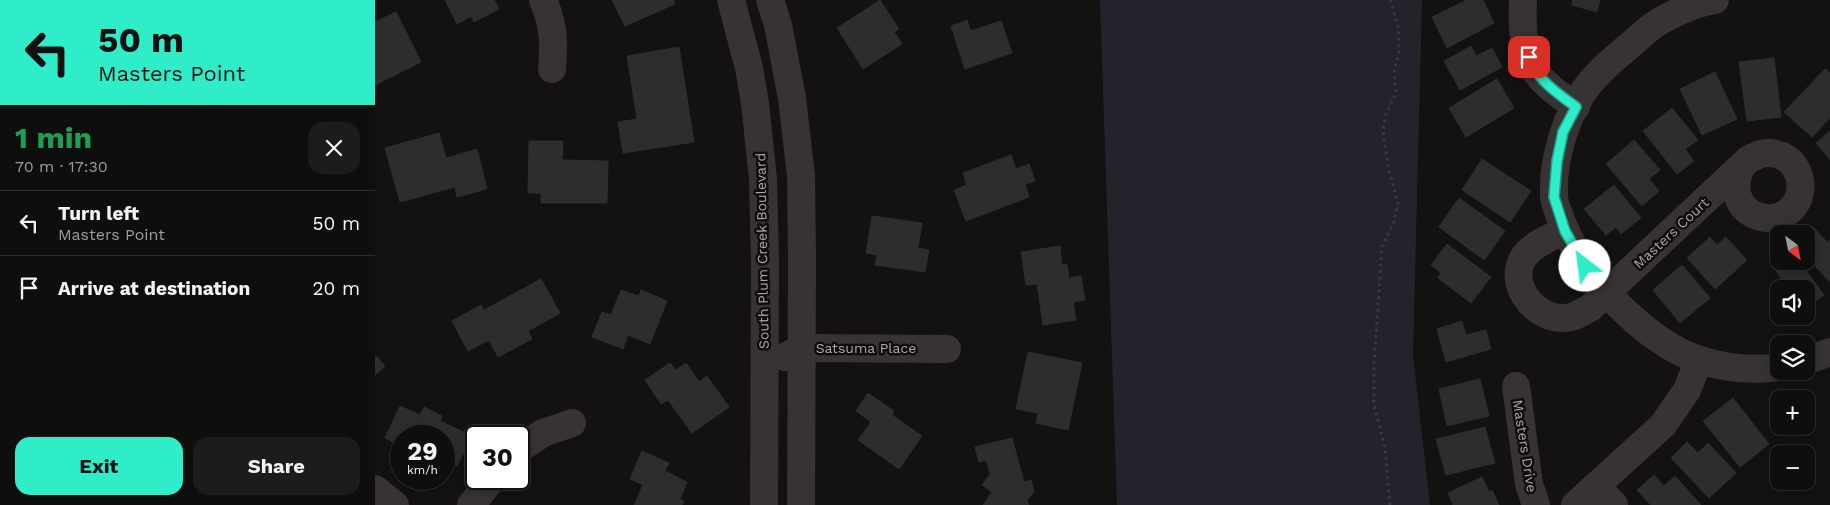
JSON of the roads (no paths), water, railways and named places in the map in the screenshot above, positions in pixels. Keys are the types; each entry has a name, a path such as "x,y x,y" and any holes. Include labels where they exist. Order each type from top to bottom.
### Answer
{"street":[{"path":"543,0 549,13 555,41 552,69"},
{"name":"South Plum Creek Boulevard","path":"731,0 749,68 755,103 763,179 765,261 764,505"},
{"path":"770,0 778,26 792,98 801,176 803,260 801,505"},
{"path":"1523,0 1525,45 1534,70 1552,89 1576,107"},
{"path":"1715,0 1706,1 1661,20 1622,52 1590,83 1563,132 1557,161 1554,197 1565,231 1585,266 1607,292 1643,327 1669,345 1699,360 1737,368 1770,367"},
{"name":"Masters Court","path":"1565,231 1535,246 1527,254 1520,266 1519,280 1525,296 1535,310 1549,316 1565,318 1578,315 1590,308 1741,167"},
{"name":"Satsuma Place","path":"764,377 785,356 801,348 947,349"},
{"path":"1815,358 1830,352"},
{"path":"1575,505 1605,496 1663,425 1687,390 1699,360"},
{"name":"Masters Drive","path":"1516,386 1529,484 1536,505"},
{"path":"530,442 543,433 572,423"},
{"path":"375,489 395,505"},
{"path":"471,505 483,490"}]}
